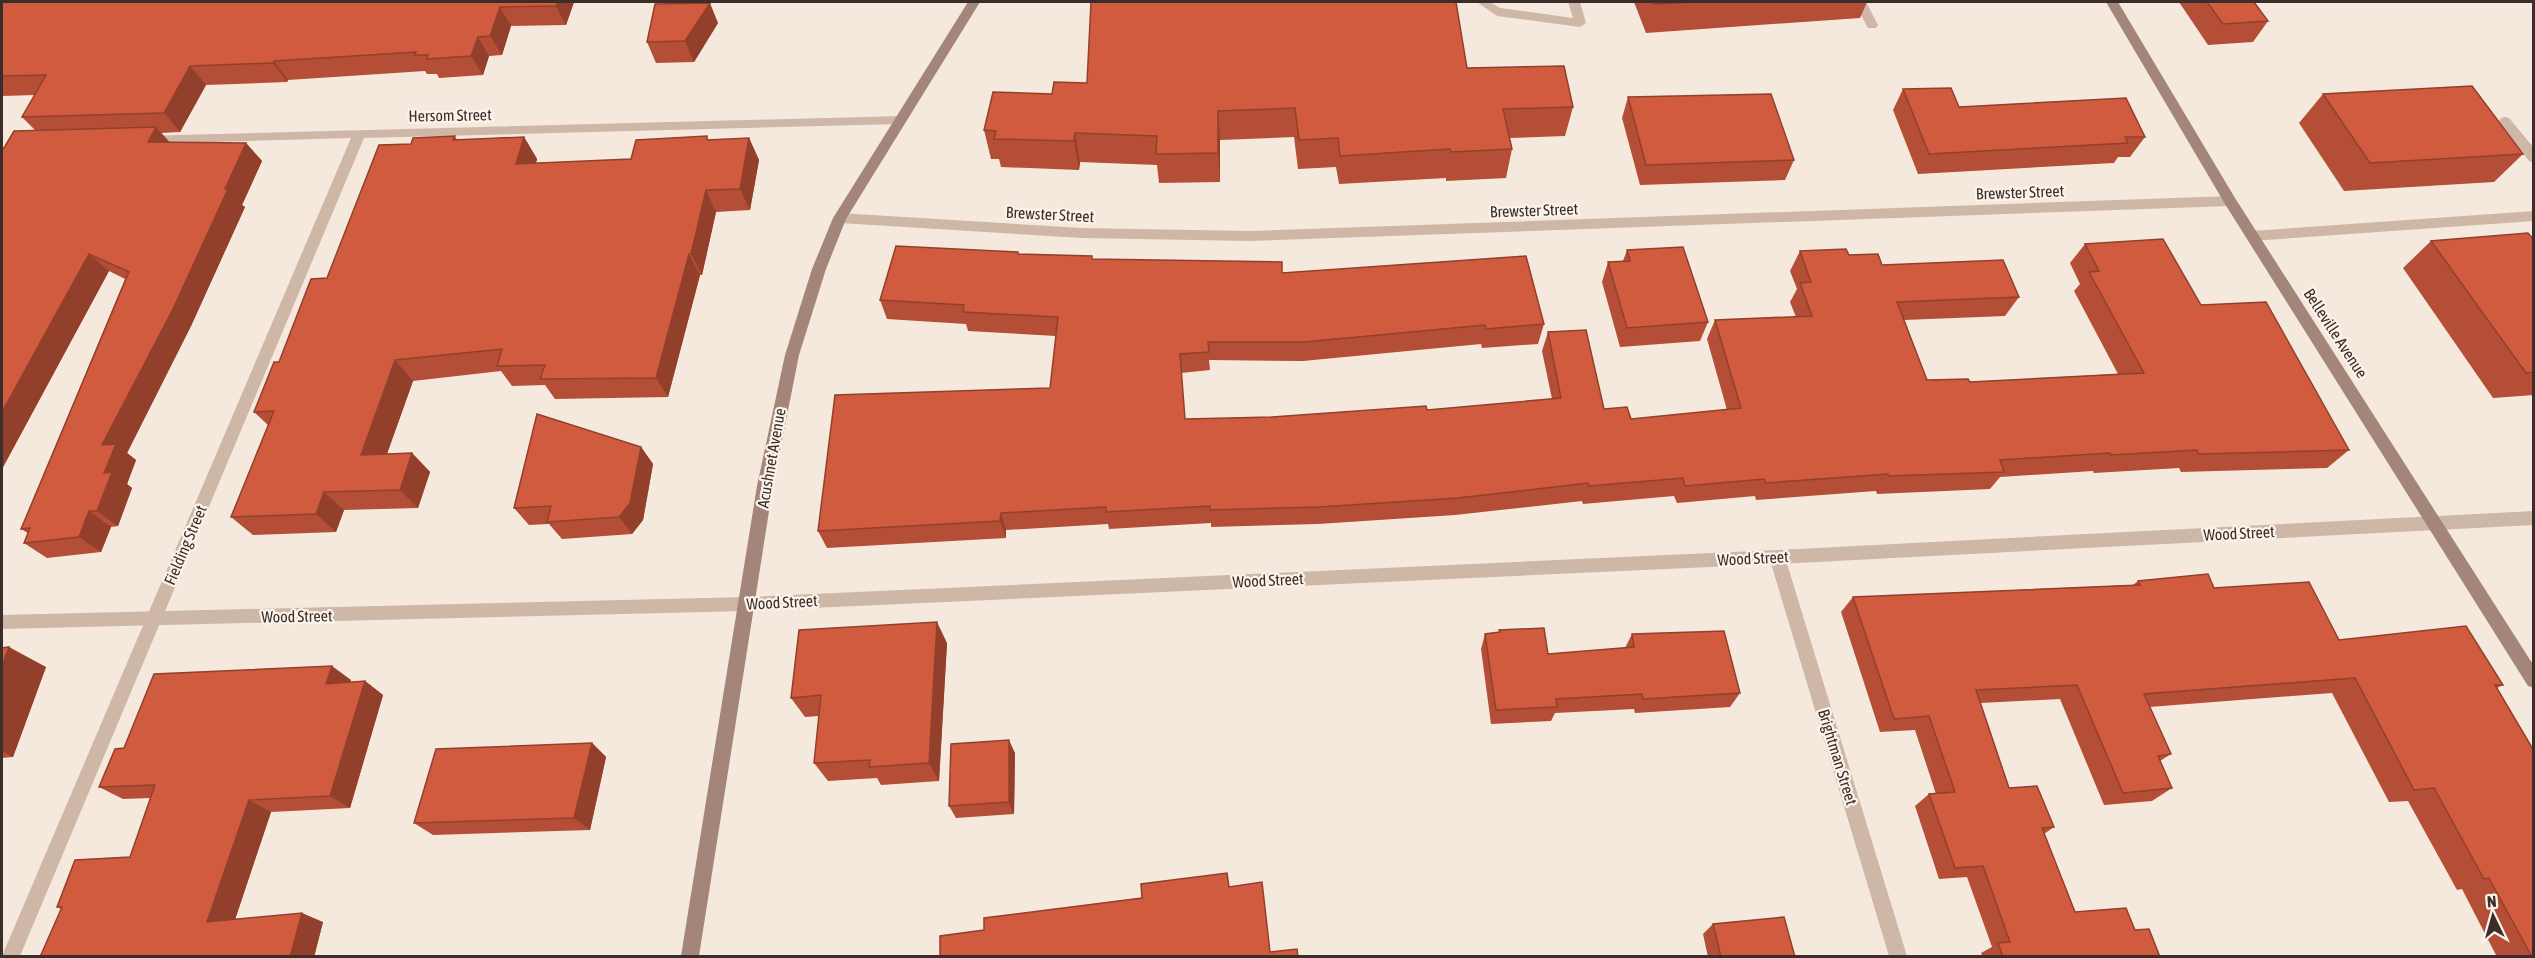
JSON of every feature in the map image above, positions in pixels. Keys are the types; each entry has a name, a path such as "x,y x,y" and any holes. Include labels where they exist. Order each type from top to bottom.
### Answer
{"main road":[{"name":"Acushnet Avenue","path":"690,957 765,486 792,355 819,269 840,218 974,2"},
{"name":"Belleville Avenue","path":"2112,2 2230,201 2534,681"}],"street":[{"path":"1483,2 1497,12 1580,23 1574,2"},
{"path":"1860,2 1872,25"},
{"name":"Hersom Street","path":"133,139 900,120"},
{"path":"2505,121 2534,158"},
{"name":"Fielding Street","path":"11,957 360,133"},
{"name":"Brewster Street","path":"840,218 1081,233 1250,236 2230,201"},
{"path":"2252,236 2534,216"},
{"name":"Wood Street","path":"2,622 747,604 1778,557 2534,518"},
{"name":"Brightman Street","path":"1778,557 1899,957"}],"building":[{"path":"2,2 558,2 556,6 500,7 490,36 478,37 471,56 427,59 428,55 414,55 416,52 274,61 273,63 190,66 164,113 22,117 46,75 2,76"},
{"path":"1091,2 1456,2 1467,68 1564,66 1573,107 1503,109 1512,149 1451,152 1450,149 1340,156 1338,138 1299,140 1295,108 1218,111 1218,153 1156,154 1157,136 1075,133 1074,141 994,139 996,131 984,130 993,92 1052,94 1054,82 1087,83"},
{"path":"1653,2 1693,2 1654,4"},
{"path":"2207,2 2254,2 2268,21 2223,24"},
{"path":"710,3 685,41 647,42 655,4"},
{"path":"2472,86 2523,154 2370,163 2323,94"},
{"path":"1951,88 1959,107 2126,98 2145,137 2125,137 2128,143 1929,154 1903,89"},
{"path":"1771,94 1794,160 1646,165 1628,97"},
{"path":"156,127 148,142 246,143 225,189 228,189 173,309 102,445 116,444 104,473 112,472 97,511 89,511 79,537 24,543 30,528 21,529 129,272 89,254 2,412 2,148 14,131"},
{"path":"455,136 453,140 524,137 516,164 631,159 636,140 707,136 707,140 749,138 740,189 706,190 691,254 689,254 656,378 540,379 545,365 497,366 502,349 395,360 361,455 412,453 400,490 324,492 316,514 231,517 274,411 254,412 274,362 279,362 311,279 327,278 379,145 411,144 413,138"},
{"path":"2528,233 2534,240 2534,372 2526,373 2431,241"},
{"path":"2163,239 2201,305 2266,302 2349,450 2199,454 2197,450 2111,455 2110,453 2000,460 2004,472 1889,476 1888,474 1766,483 1764,479 1685,486 1683,478 1589,486 1588,483 1458,498 1319,507 1210,510 1210,506 1106,512 1106,507 1001,513 1000,521 818,531 835,395 1050,388 1058,317 963,312 964,305 880,300 896,246 1092,256 1092,259 1282,262 1282,273 1526,256 1544,324 1486,329 1485,325 1304,342 1208,342 1209,352 1180,354 1185,419 1272,417 1426,406 1427,410 1561,398 1548,332 1586,330 1604,409 1627,407 1631,419 1741,408 1715,320 1812,316 1800,283 1811,282 1800,251 1846,249 1849,255 1878,254 1882,265 2003,260 2019,297 1897,302 1927,380 1968,379 1970,382 2144,373 2089,272 2099,271 2085,244"},
{"path":"1683,247 1708,322 1627,328 1608,262 1630,261 1627,250"},
{"path":"537,414 641,447 630,503 619,517 547,522 551,506 514,508"},
{"path":"2208,574 2214,588 2309,582 2339,640 2466,626 2503,685 2495,685 2534,751 2534,957 2489,878 2484,879 2434,788 2414,790 2355,678 2144,694 2171,754 2158,756 2172,788 2123,793 2077,685 1976,690 2009,788 2037,786 2054,827 2042,828 2075,912 2126,908 2135,930 2149,929 2160,957 2003,957 1998,943 2010,942 1983,866 1955,868 1929,794 1955,792 1929,716 1894,719 1853,597 2140,585 2138,581"},
{"path":"937,622 929,763 869,767 870,760 814,763 821,695 791,698 799,630"},
{"path":"1544,628 1548,654 1634,647 1632,634 1724,631 1740,693 1643,699 1642,694 1556,699 1557,707 1496,710 1485,634 1500,632 1499,630"},
{"path":"9,647 2,666 2,648"},
{"path":"332,666 326,684 365,681 330,796 249,800 207,922 302,913 290,957 40,957 62,907 57,907 75,860 130,857 155,785 99,787 115,749 124,748 154,674"},
{"path":"1009,740 1009,802 949,806 951,744"},
{"path":"592,743 574,818 414,823 436,749"},
{"path":"1227,873 1229,887 1262,882 1270,952 1297,949 1298,957 940,957 940,936 984,930 984,918 1142,898 1141,884"},
{"path":"1784,917 1795,957 1721,957 1713,924"}]}
